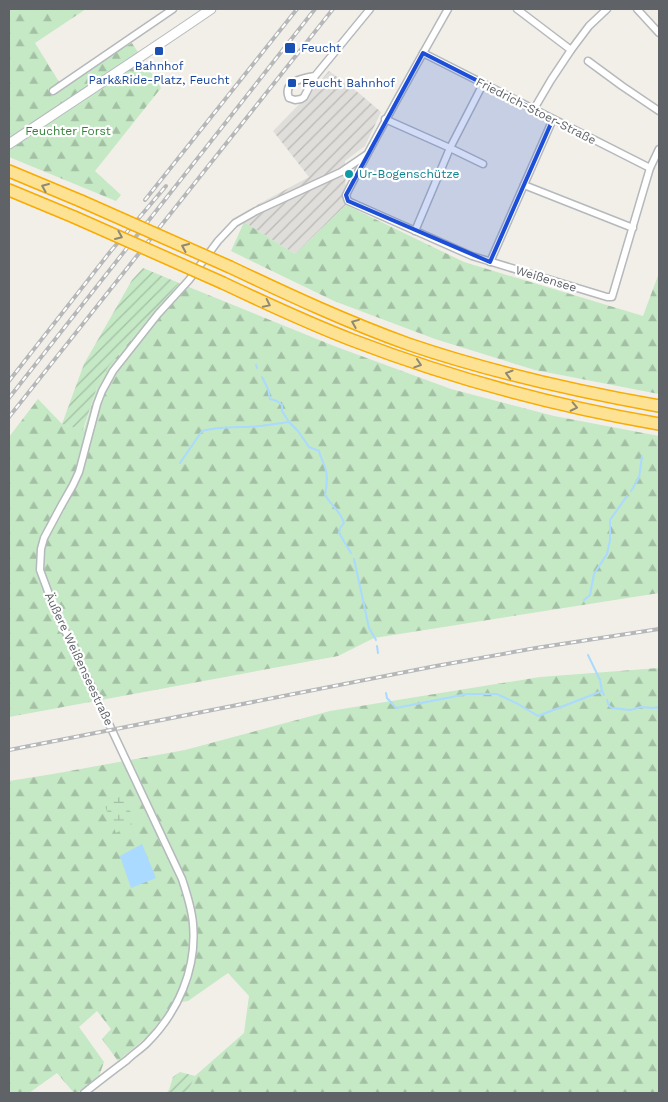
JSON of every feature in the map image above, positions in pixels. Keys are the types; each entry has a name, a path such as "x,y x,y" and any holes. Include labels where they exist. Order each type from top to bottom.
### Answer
{"highway":[{"path":"9,172 81,201 353,323 432,351 530,380 659,406"},
{"path":"9,190 223,283 288,314 350,339 444,372 568,406 659,424"}],"main road":[{"path":"9,144 211,9"}],"street":[{"path":"52,91 173,9"},
{"path":"315,76 298,79 292,83 287,92 289,98 295,100 301,99 304,96 315,76 370,9"},
{"path":"448,9 366,155 346,196 348,201 472,256 490,262 553,120"},
{"path":"517,9 571,50"},
{"path":"534,109 571,50 589,26 607,9"},
{"path":"637,9 659,33"},
{"name":"Friedrich-Stoer-Straße","path":"423,53 650,168"},
{"path":"588,62 659,111"},
{"path":"415,231 450,148 483,84"},
{"path":"386,119 483,164"},
{"name":"Weißensee","path":"490,262 612,297 650,168 659,149"},
{"name":"Äußere Weißenseestraße","path":"84,1093 146,1044 174,1009 183,992 188,972 192,951 193,925 189,900 182,880 53,605 40,570 41,549 44,538 79,472 97,404 113,371 158,314 189,280 218,241 236,223 256,211 341,172 366,155"},
{"path":"524,185 632,228"}],"highlighted area":[{"path":"423,53 553,119 490,262 348,201 346,195"}],"shaded area":[{"path":"329,71 381,112 365,146 345,161 346,205 295,254 244,222 257,205 309,177 273,131"}],"green space":[{"name":"Feuchter Forst","path":"9,9 86,9 35,43 61,85 132,43 161,88 95,171 121,195 116,201 9,157"},
{"path":"346,205 464,262 643,316 659,273 659,394 535,370 435,339 334,301 231,251 244,222 295,254"},
{"path":"143,268 179,283 108,367 97,387 83,430 62,424 84,364 132,280"},
{"path":"179,283 334,346 451,389 554,416 659,436 659,593 374,638 338,656 9,717 9,437 38,399 62,424 84,430 97,387 108,367"},
{"path":"659,668 659,1093 187,1093 195,1076 244,1033 249,996 228,973 188,1001 174,1003 149,1035 118,1061 102,1039 111,1029 97,1011 79,1027 104,1062 99,1076 77,1093 74,1093 57,1073 29,1093 9,1093 9,781 185,750 330,711 540,677"},
{"path":"120,792 136,822 116,833 102,799"},
{"path":"180,1072 195,1076 187,1093 166,1093 169,1090 173,1077"}],"water":[{"path":"142,844 156,878 131,888 120,856"}],"waterway":[{"path":"262,377 268,389 270,399 282,405 282,411 289,422 309,447 319,451 327,474 325,495 343,519 344,523 339,533 351,553"},
{"path":"180,463 202,431 216,428 261,426 289,422"},
{"path":"631,491 639,478 642,456"},
{"path":"584,600 590,595 594,574 607,554 610,540 610,520 627,496"},
{"path":"354,559 369,628 376,640"},
{"path":"377,646 378,653"},
{"path":"588,655 600,680 604,695"},
{"path":"386,693 387,698 396,708 467,694 497,694 538,716 602,691"},
{"path":"607,700 612,708 630,710 641,707 659,707"}],"railway":[{"path":"145,200 297,9"},
{"path":"9,398 315,9"},
{"path":"9,417 333,9"},
{"path":"9,381 110,252 166,186"},
{"path":"9,750 436,666 659,629"}],"place":[{"name":"Feucht","path":"290,48"},
{"name":"Bahnhof Park&Ride-Platz, Feucht","path":"159,51"},
{"name":"Feucht Bahnhof","path":"292,83"},
{"name":"Ur-Bogenschütze","path":"349,174"}]}
